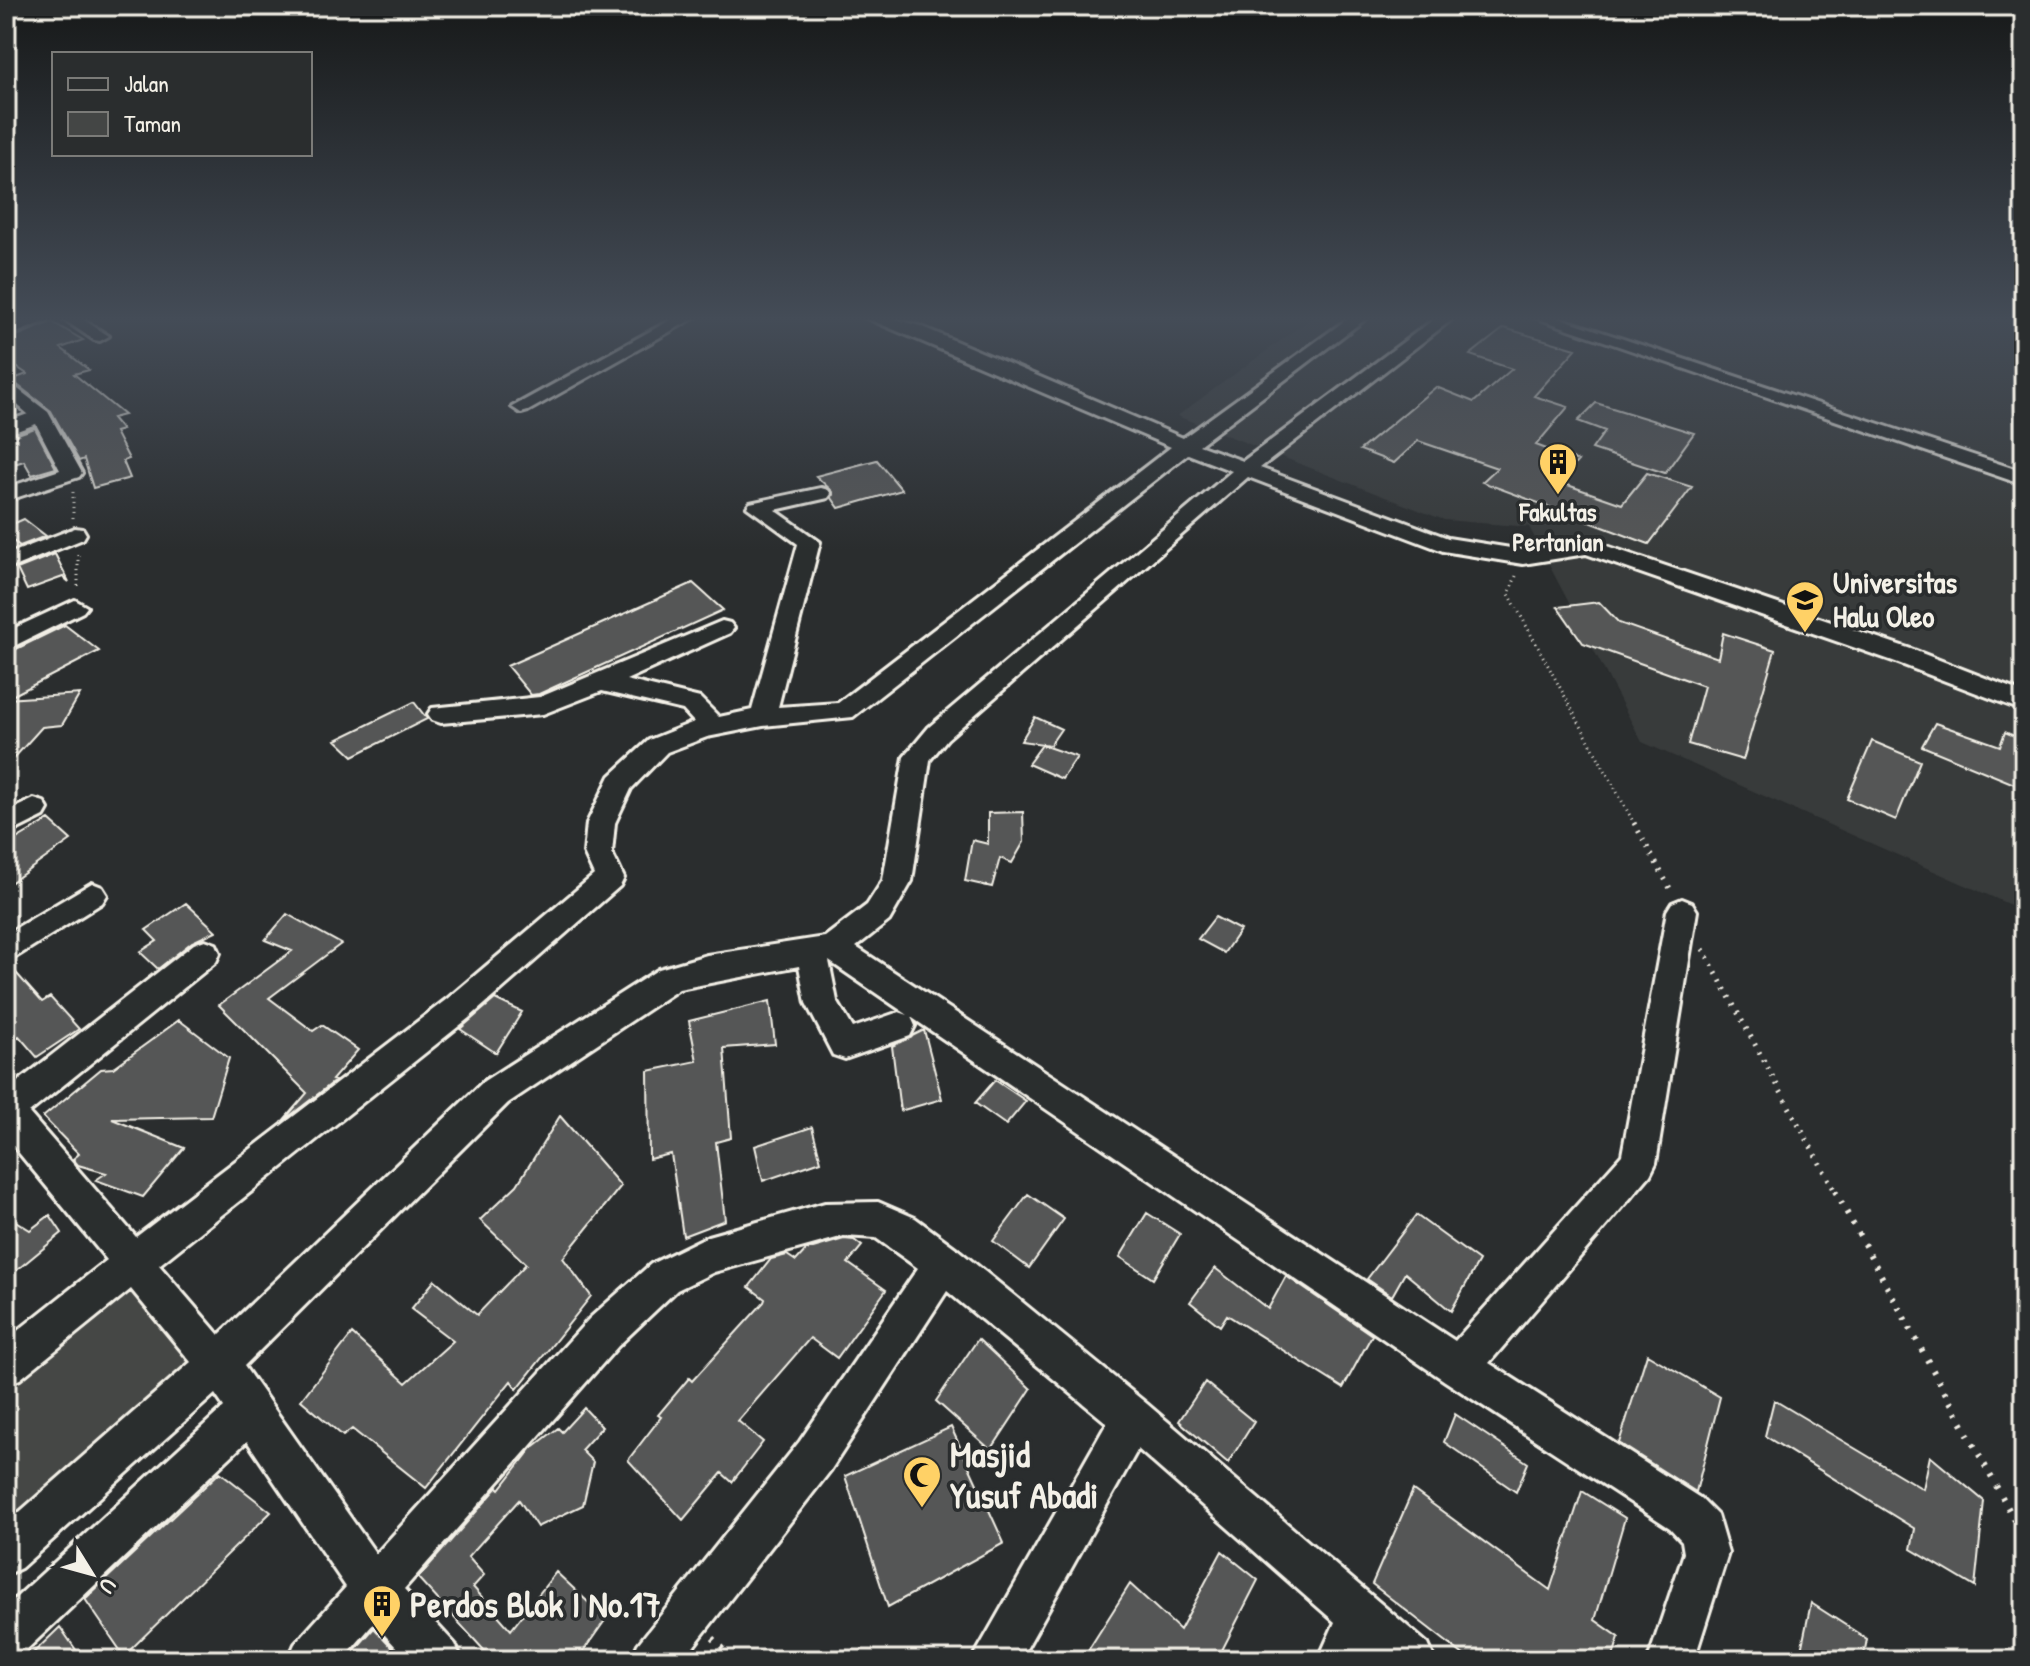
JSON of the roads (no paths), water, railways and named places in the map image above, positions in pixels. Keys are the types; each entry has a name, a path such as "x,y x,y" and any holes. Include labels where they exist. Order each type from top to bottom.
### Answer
{"street":[{"path":"6,495 72,473 41,416 17,395"},
{"path":"521,407 544,395"},
{"path":"1065,395 1187,447 1443,544 1523,557 1587,547 1902,655 2024,702"},
{"path":"6,1365 133,1261 547,937 610,878 598,853 601,823 620,783 658,746 714,727 763,717 844,711 1257,395"},
{"path":"6,1553 218,1364 496,1092 670,978 707,968 822,950 878,913 897,881 917,757 938,733 1246,469 1344,395"},
{"path":"1773,395 2024,479"},
{"path":"6,429 41,416"},
{"path":"763,717 809,542 757,507 821,494"},
{"path":"6,563 75,534"},
{"path":"6,642 75,607"},
{"path":"441,714 543,705 722,628"},
{"path":"600,682 691,704 714,727"},
{"path":"6,825 34,809"},
{"path":"6,950 92,895"},
{"path":"1459,1367 1638,1163 1682,911"},
{"path":"822,950 822,1003 845,1045 899,1026"},
{"path":"822,950 1685,1513 1702,1530 1706,1553 1671,1660"},
{"path":"205,953 6,1111 69,1190 133,1261 218,1364 248,1412 374,1589 439,1660"},
{"path":"311,1660 604,1332 664,1277 708,1255 844,1218 878,1220 902,1231 944,1262 1133,1418 1412,1660"},
{"path":"654,1660 815,1456 944,1262"},
{"path":"6,1638 248,1412"},
{"path":"995,1660 1133,1418"},
{"path":"1341,1660 1360,1618"}],"place":[{"name":"Fakultas Pertanian","path":"1558,496"},
{"name":"Universitas Halu Oleo","path":"1805,634"},
{"name":"Masjid Yusuf Abadi","path":"922,1509"},
{"name":"Perdos Blok I No.17","path":"382,1638"}]}
